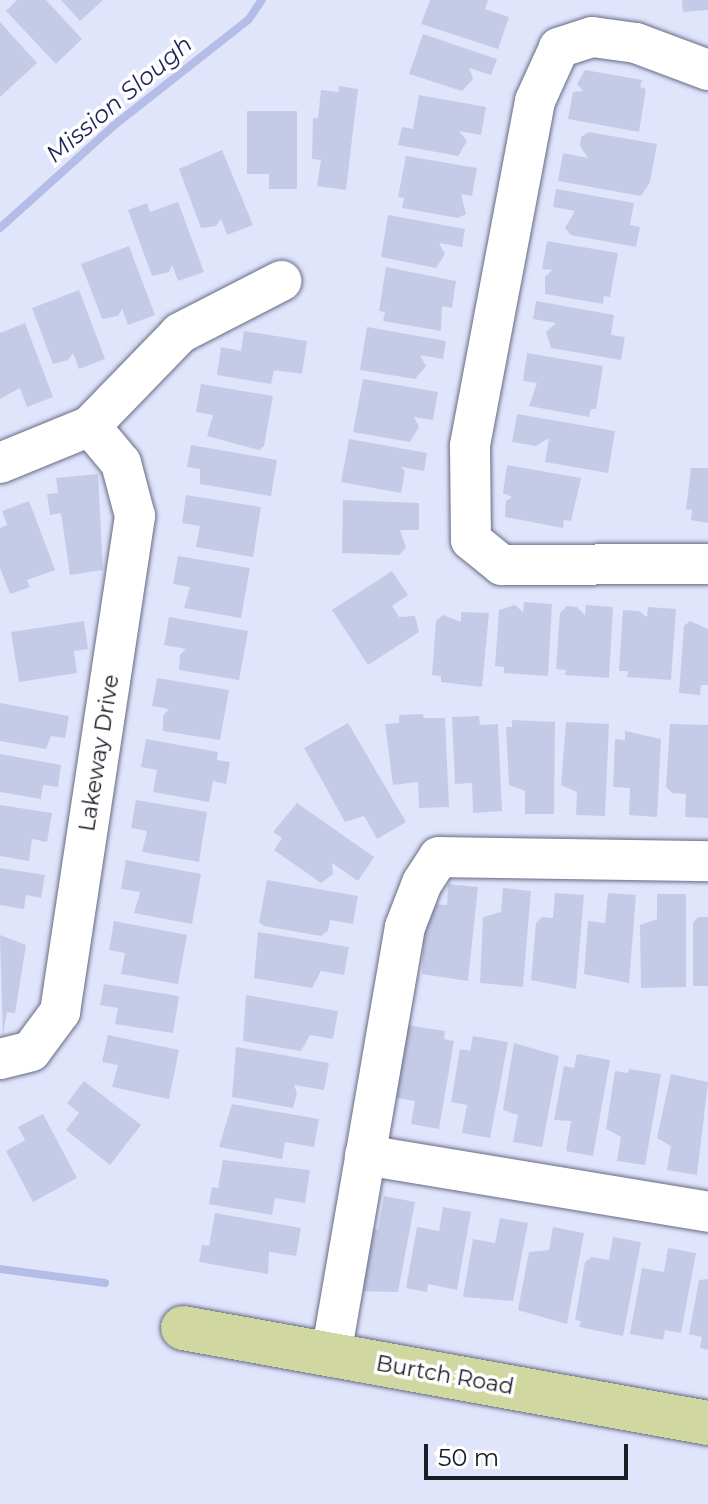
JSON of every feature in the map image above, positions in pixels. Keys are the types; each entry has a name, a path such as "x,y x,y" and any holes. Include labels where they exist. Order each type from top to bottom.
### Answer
{"main road":[{"name":"Burtch Road","path":"183,1328 708,1423"}],"street":[{"path":"708,70 636,43 592,37 559,48 535,101 470,462 471,540 502,565 708,564"},
{"path":"0,463 90,426 180,333 281,281"},
{"name":"Lakeway Drive","path":"0,1059 31,1051 60,1012 135,516 121,463 90,426"},
{"path":"331,1355 405,927 422,883 439,857 708,861"},
{"path":"365,1155 708,1212"}],"building":[{"path":"17,0 46,0 82,39 56,64 6,11"},
{"path":"61,0 103,0 80,21"},
{"path":"430,0 488,0 485,9 509,17 498,49 421,24"},
{"path":"682,0 708,0 708,10 683,12"},
{"path":"0,22 37,63 0,97"},
{"path":"423,34 497,59 491,75 469,68 473,79 462,91 409,74"},
{"path":"585,70 642,80 640,87 646,89 639,132 568,119 573,92 583,91 577,84"},
{"path":"339,86 358,89 346,190 317,186 321,160 312,159 313,118 318,118 321,90 338,92"},
{"path":"419,95 486,107 481,135 459,131 467,141 458,156 398,145 402,127 413,129"},
{"path":"247,111 297,111 297,189 269,189 269,174 247,174"},
{"path":"589,132 657,144 650,182 641,196 558,181 563,153 588,158 580,146 581,137"},
{"path":"222,150 253,225 227,235 221,219 216,226 201,228 179,169"},
{"path":"406,156 477,168 472,196 461,194 466,214 458,218 402,208 404,198 398,197"},
{"path":"556,189 634,203 630,225 640,227 636,247 571,235 565,228 575,211 553,207"},
{"path":"178,202 204,272 178,281 172,265 169,272 152,276 128,210 147,203 150,212"},
{"path":"388,215 465,229 462,247 439,243 445,254 436,268 381,257"},
{"path":"547,241 618,253 610,297 604,296 603,304 545,294 545,277 552,270 542,269"},
{"path":"129,246 155,315 128,325 122,309 118,316 102,319 81,264"},
{"path":"386,267 456,281 452,308 442,306 441,331 383,321 385,312 379,311"},
{"path":"79,290 105,359 79,369 73,353 68,360 53,364 32,308"},
{"path":"536,301 614,315 611,335 625,337 621,360 551,348 546,332 556,323 533,319"},
{"path":"25,323 53,397 27,407 20,388 0,399 0,333"},
{"path":"367,327 446,341 443,359 420,355 426,366 415,379 360,370"},
{"path":"244,331 307,341 302,374 274,370 271,384 217,375 221,347 241,351"},
{"path":"527,353 603,366 596,409 591,409 589,417 529,406 537,383 523,381"},
{"path":"363,379 438,392 433,420 414,417 419,427 410,442 353,432"},
{"path":"201,384 273,396 264,446 259,450 207,436 213,415 196,412"},
{"path":"517,414 615,431 608,473 545,462 549,438 536,446 512,442"},
{"path":"349,439 427,453 424,471 401,467 405,471 401,493 341,482"},
{"path":"191,445 277,460 271,496 200,484 200,469 187,467"},
{"path":"507,465 581,478 571,521 564,520 563,528 505,517 506,501 512,497 503,493"},
{"path":"691,468 708,468 708,523 691,520 692,510 686,509"},
{"path":"98,474 103,570 70,575 61,513 50,515 47,494 58,493 56,478"},
{"path":"186,495 261,507 253,557 196,547 200,526 182,523"},
{"path":"343,500 419,503 419,530 400,530 406,548 399,555 342,553"},
{"path":"29,501 55,570 27,580 30,587 10,594 0,568 0,528 7,525 2,511"},
{"path":"178,556 250,568 241,618 184,608 190,587 173,584"},
{"path":"392,571 408,595 392,606 399,617 415,616 419,632 368,665 332,610"},
{"path":"524,602 552,604 548,676 504,673 504,667 495,666 499,610 515,605 523,612"},
{"path":"586,605 613,607 609,678 565,675 566,670 556,669 560,613 567,606 577,607 585,615"},
{"path":"648,607 676,609 671,680 627,677 628,671 619,671 623,610 639,611 647,617"},
{"path":"461,612 489,613 482,687 441,682 441,676 432,675 436,621 443,615 461,622"},
{"path":"169,617 248,631 239,680 179,670 180,655 186,649 164,645"},
{"path":"84,621 88,649 74,651 77,673 19,682 11,632"},
{"path":"690,621 708,629 708,685 701,685 700,695 679,693 684,626"},
{"path":"157,678 229,690 220,740 163,731 163,716 169,709 152,706"},
{"path":"0,703 69,716 65,738 51,736 46,749 0,741"},
{"path":"423,714 424,718 445,718 449,807 419,808 418,782 393,785 385,724 399,723 399,715"},
{"path":"479,716 480,725 498,724 502,811 473,813 472,783 455,784 452,717"},
{"path":"512,720 555,722 554,814 525,814 525,791 509,785 506,727 512,727"},
{"path":"566,722 609,724 605,816 576,815 577,792 561,785"},
{"path":"348,723 406,822 377,839 364,816 345,822 304,748"},
{"path":"670,724 708,725 708,818 685,817 686,794 672,793 666,787"},
{"path":"625,731 661,739 657,817 629,815 630,788 613,787 615,739 625,740"},
{"path":"146,739 218,752 217,760 230,762 226,784 213,781 209,802 153,792 157,770 141,767"},
{"path":"0,754 61,765 58,787 43,785 41,799 0,792"},
{"path":"136,800 207,812 199,862 142,852 147,831 131,828"},
{"path":"297,803 374,857 358,881 332,863 333,874 321,883 274,850 282,838 273,832"},
{"path":"0,805 52,813 47,842 32,839 29,861 0,856"},
{"path":"126,860 201,874 192,924 134,913 140,892 121,889"},
{"path":"0,868 45,875 41,898 26,895 24,909 0,905"},
{"path":"267,880 358,896 353,924 330,920 328,931 321,936 264,926 259,922"},
{"path":"448,884 478,887 468,981 422,974 424,926 432,904 447,905"},
{"path":"503,888 531,891 523,987 480,983 483,917 501,912"},
{"path":"555,893 584,895 576,989 531,980 536,923 542,917 553,918"},
{"path":"608,893 636,895 629,983 584,974 588,921 605,923"},
{"path":"657,894 686,894 686,987 641,988 640,925 657,919"},
{"path":"698,917 708,917 708,986 693,986 693,923"},
{"path":"114,921 187,935 178,984 121,974 125,953 109,950"},
{"path":"258,932 349,947 344,975 321,971 312,988 254,978"},
{"path":"0,935 26,945 15,1013 7,1012 3,1036"},
{"path":"104,984 179,996 173,1033 115,1024 118,1008 100,1005"},
{"path":"246,995 338,1011 333,1039 310,1035 301,1051 243,1041"},
{"path":"407,1025 445,1031 444,1039 454,1041 439,1129 411,1124 415,1101 396,1098"},
{"path":"108,1035 179,1050 169,1099 112,1087 118,1065 102,1062"},
{"path":"473,1036 508,1042 490,1138 462,1133 467,1105 451,1102 460,1049 470,1051"},
{"path":"514,1043 559,1056 542,1147 513,1142 518,1115 503,1110"},
{"path":"236,1047 329,1063 324,1090 294,1085 297,1093 293,1108 232,1097"},
{"path":"577,1054 610,1060 593,1156 566,1151 571,1121 554,1120 564,1066 574,1068"},
{"path":"629,1069 661,1074 645,1165 617,1161 621,1137 606,1129 615,1071 628,1073"},
{"path":"671,1074 708,1082 697,1175 667,1170 671,1146 657,1138"},
{"path":"84,1081 141,1125 110,1165 66,1130 79,1113 67,1103"},
{"path":"232,1104 319,1119 314,1147 285,1142 282,1159 219,1147"},
{"path":"43,1114 77,1178 33,1202 6,1151 25,1140 18,1127"},
{"path":"223,1160 310,1170 305,1203 275,1198 272,1215 209,1204 212,1187 218,1188"},
{"path":"384,1196 415,1202 398,1292 347,1291 364,1227 378,1230"},
{"path":"443,1207 471,1212 457,1290 428,1284 427,1292 406,1288 417,1227 439,1231"},
{"path":"215,1213 301,1228 296,1256 269,1252 268,1274 199,1262 202,1245 209,1246"},
{"path":"500,1218 528,1223 513,1301 463,1297 473,1239 495,1243"},
{"path":"553,1227 584,1233 567,1324 518,1310 529,1252 549,1250"},
{"path":"613,1237 641,1242 623,1336 579,1327 581,1321 575,1320 585,1262 592,1257 609,1260"},
{"path":"668,1248 696,1253 681,1333 665,1330 663,1340 630,1334 642,1268 664,1272"},
{"path":"708,1279 708,1350 700,1348 702,1337 689,1334 699,1280"}],"waterway":[{"name":"Mission Slough","path":"0,228 112,127 249,19 262,0"},
{"path":"0,1269 105,1283"}]}
